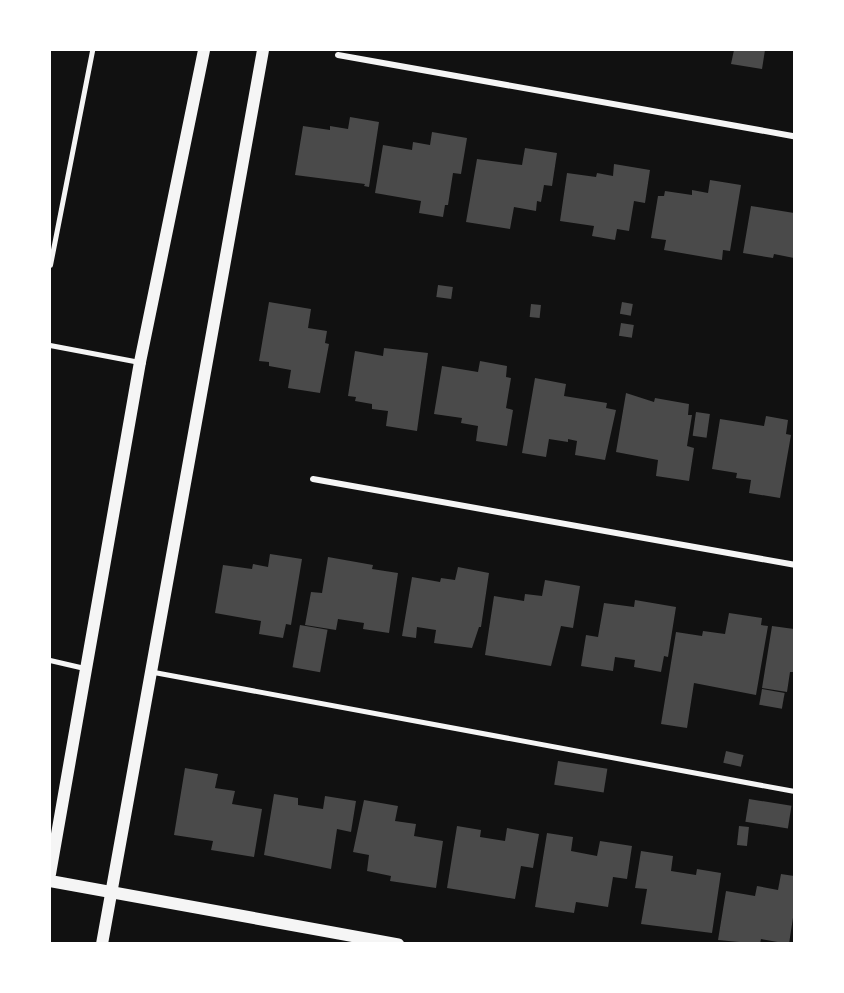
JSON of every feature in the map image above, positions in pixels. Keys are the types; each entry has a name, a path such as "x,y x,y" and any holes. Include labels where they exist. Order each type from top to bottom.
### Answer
{"main road":[{"path":"50,874 140,363 204,50"},
{"path":"102,944 263,50"},
{"path":"50,881 398,944"}],"street":[{"path":"338,55 795,136"},
{"path":"313,479 795,565"}],"lane":[{"path":"50,265 92,50"},
{"path":"50,345 140,363"},
{"path":"50,660 86,668"},
{"path":"151,671 795,791"}],"building":[{"path":"734,50 765,50 762,69 731,64"},
{"path":"350,117 379,122 369,187 364,186 365,184 295,175 303,126 330,130 330,126 348,129"},
{"path":"432,132 467,138 461,174 453,173 448,205 445,205 443,217 419,213 421,201 375,193 383,145 412,150 413,142 430,145"},
{"path":"525,148 557,153 552,186 544,185 541,202 537,201 536,211 514,207 510,229 466,222 477,159 522,165"},
{"path":"614,164 650,170 645,203 634,201 629,231 617,229 615,240 592,236 594,226 560,221 567,173 596,177 597,173 613,176"},
{"path":"710,180 741,185 730,251 723,250 722,260 664,250 666,240 651,238 658,196 664,196 665,191 692,195 692,190 708,193"},
{"path":"751,206 794,213 794,258 774,254 773,258 743,253"},
{"path":"438,285 453,287 451,299 436,297"},
{"path":"269,302 311,309 308,328 327,331 325,343 329,344 320,393 288,388 291,370 269,366 269,362 259,361"},
{"path":"622,302 633,304 631,316 620,314"},
{"path":"531,304 541,305 540,318 530,317"},
{"path":"621,323 634,325 632,338 619,336"},
{"path":"384,348 428,353 417,431 386,426 388,411 372,409 372,404 355,401 356,397 348,396 355,351 383,356"},
{"path":"480,361 507,366 506,377 511,378 506,408 513,410 507,446 476,441 478,426 461,423 462,418 434,414 442,366 478,372"},
{"path":"535,378 566,384 564,396 607,403 606,408 616,410 605,460 575,455 577,441 568,439 568,442 549,439 546,457 522,453"},
{"path":"626,393 654,402 655,398 689,404 688,415 692,415 687,446 694,448 689,481 656,476 658,460 616,452"},
{"path":"696,412 710,414 707,438 693,436"},
{"path":"766,416 788,420 786,434 791,435 780,498 749,493 751,480 736,478 737,473 712,469 720,419 764,426"},
{"path":"270,554 302,559 291,625 286,624 283,638 259,634 261,621 215,613 223,565 252,569 253,564 268,567"},
{"path":"328,557 373,565 372,569 398,573 389,633 363,629 364,623 338,619 336,630 305,625 311,592 322,593"},
{"path":"458,567 489,573 481,627 479,627 472,648 434,643 436,630 417,627 416,638 402,636 412,577 440,582 441,578 455,580"},
{"path":"545,580 580,586 573,628 561,626 551,666 485,655 494,596 524,601 525,594 542,596"},
{"path":"635,600 676,607 668,657 664,656 661,672 634,667 635,660 615,657 613,671 581,666 586,635 598,637 604,603 634,607"},
{"path":"729,613 762,618 761,625 768,626 756,695 694,683 687,728 661,724 676,632 702,636 703,631 725,634"},
{"path":"300,625 328,630 320,672 293,667"},
{"path":"772,626 794,629 794,672 790,672 787,692 762,688"},
{"path":"762,689 785,693 782,709 759,705"},
{"path":"726,751 744,755 741,767 723,763"},
{"path":"558,761 607,769 604,793 554,785"},
{"path":"185,768 218,774 215,788 235,791 232,804 262,809 254,857 211,850 213,841 174,835"},
{"path":"274,794 298,798 298,805 323,809 325,796 356,801 351,832 337,829 331,869 264,855"},
{"path":"749,799 791,806 788,828 745,822"},
{"path":"364,800 398,806 395,821 416,824 414,836 443,841 436,888 390,881 391,876 367,871 369,855 353,852"},
{"path":"457,826 481,830 480,837 505,841 507,828 539,834 533,868 521,866 515,899 447,888"},
{"path":"739,826 749,827 747,846 737,845"},
{"path":"547,833 573,837 571,851 597,856 600,841 632,846 627,879 613,877 608,907 576,902 574,913 535,907"},
{"path":"641,851 673,856 671,871 696,875 697,869 721,873 712,933 641,924 647,889 635,888"},
{"path":"781,874 794,876 794,911 789,944 761,939 760,944 718,940 726,891 755,896 757,886 778,890"}]}
